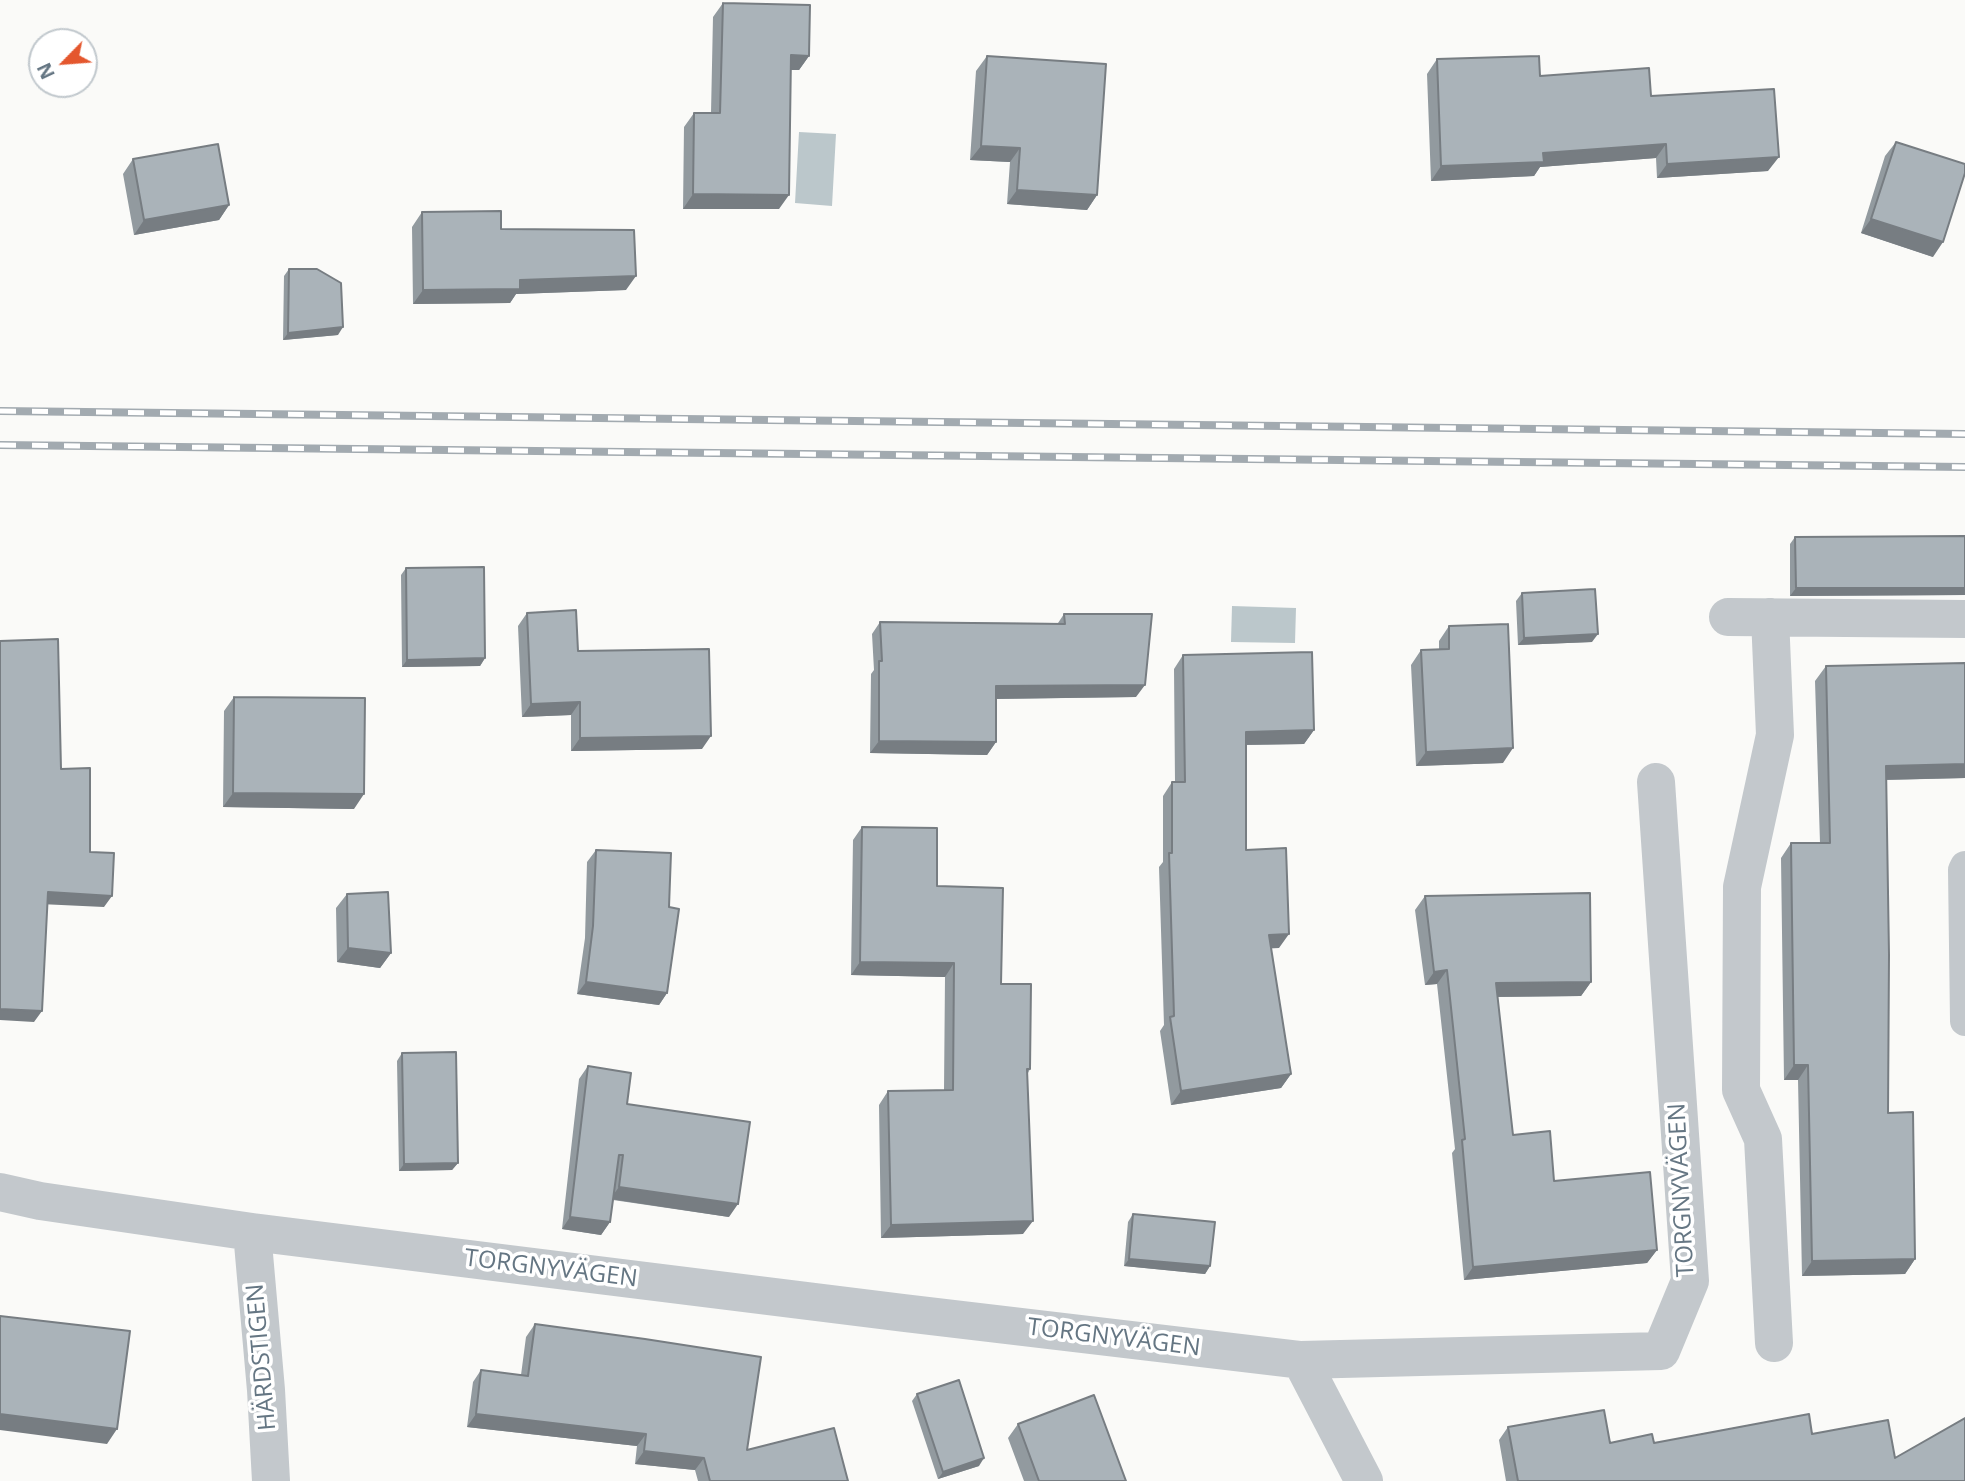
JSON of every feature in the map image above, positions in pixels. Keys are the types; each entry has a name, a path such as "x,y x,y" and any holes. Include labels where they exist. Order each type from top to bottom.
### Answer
{"street":[{"path":"1728,617 1965,619"},
{"path":"1770,617 1775,736 1742,887 1741,1090 1763,1139 1773,1343"},
{"name":"TORGNYVÄGEN","path":"0,1192 40,1201 252,1232 1301,1360 1661,1351 1690,1281 1656,782"},
{"name":"HÄRDSTIGEN","path":"252,1232 271,1481"},
{"path":"1301,1360 1364,1481"}],"lane":[{"path":"1965,866 1965,1021"}],"shaded area":[{"path":"799,132 836,134 832,206 795,203"},
{"path":"1232,606 1296,608 1295,643 1231,642"}],"building":[{"path":"723,3 810,5 809,56 791,55 789,195 693,194 694,113 720,113"},
{"path":"987,56 1106,64 1097,195 1017,190 1020,148 981,146"},
{"path":"1539,56 1540,76 1649,68 1651,96 1774,89 1779,157 1667,164 1666,144 1543,153 1544,162 1441,166 1437,59"},
{"path":"1896,142 1965,164 1965,173 1943,242 1871,219"},
{"path":"218,144 229,205 144,220 133,159"},
{"path":"501,211 501,229 634,230 636,276 520,280 520,289 423,290 422,212"},
{"path":"289,269 317,269 341,283 343,327 288,333"},
{"path":"1965,536 1965,588 1796,588 1795,537"},
{"path":"484,567 485,658 407,660 406,568"},
{"path":"1595,589 1598,634 1524,638 1522,593"},
{"path":"576,610 578,651 709,649 711,736 580,738 580,702 531,704 527,613"},
{"path":"1064,614 1152,614 1145,685 996,686 996,742 879,741 879,661 882,661 880,622 1065,624"},
{"path":"1508,624 1513,748 1426,752 1421,650 1449,649 1449,626"},
{"path":"58,639 61,769 90,768 90,852 114,853 112,896 48,892 42,1011 0,1009 0,641"},
{"path":"1312,652 1314,730 1246,732 1246,850 1286,848 1289,934 1269,935 1291,1074 1181,1091 1170,1017 1174,1016 1169,853 1172,853 1172,782 1185,782 1183,655"},
{"path":"1965,663 1965,764 1886,766 1888,1113 1913,1112 1915,1259 1812,1261 1808,1065 1794,1065 1791,843 1830,843 1826,666"},
{"path":"234,697 365,698 364,794 233,793"},
{"path":"862,827 937,828 937,886 1003,888 1001,984 1031,984 1030,1069 1027,1069 1033,1221 891,1225 888,1091 953,1090 954,963 860,962"},
{"path":"596,850 671,853 669,907 679,909 667,993 586,982 593,926"},
{"path":"388,892 391,953 348,948 347,894"},
{"path":"1590,893 1591,982 1496,983 1513,1135 1550,1131 1554,1181 1650,1172 1657,1250 1473,1267 1462,1140 1465,1139 1447,970 1434,972 1425,896"},
{"path":"456,1052 458,1163 404,1164 402,1053"},
{"path":"588,1066 631,1073 627,1104 750,1122 738,1204 619,1187 623,1155 619,1155 610,1222 570,1217"},
{"path":"1133,1214 1215,1222 1210,1266 1129,1259"},
{"path":"0,1316 130,1331 117,1429 0,1414"},
{"path":"535,1324 761,1357 747,1450 834,1428 848,1481 710,1481 704,1458 644,1451 646,1434 476,1414 481,1370 528,1376"},
{"path":"959,1380 984,1458 943,1472 917,1394"},
{"path":"1094,1395 1126,1481 1039,1481 1018,1424"},
{"path":"1604,1410 1610,1443 1652,1434 1654,1443 1809,1414 1812,1434 1888,1420 1895,1458 1965,1418 1965,1481 1518,1481 1508,1427"}],"railway":[{"path":"0,411 1965,434"},
{"path":"0,445 1965,467"}]}
